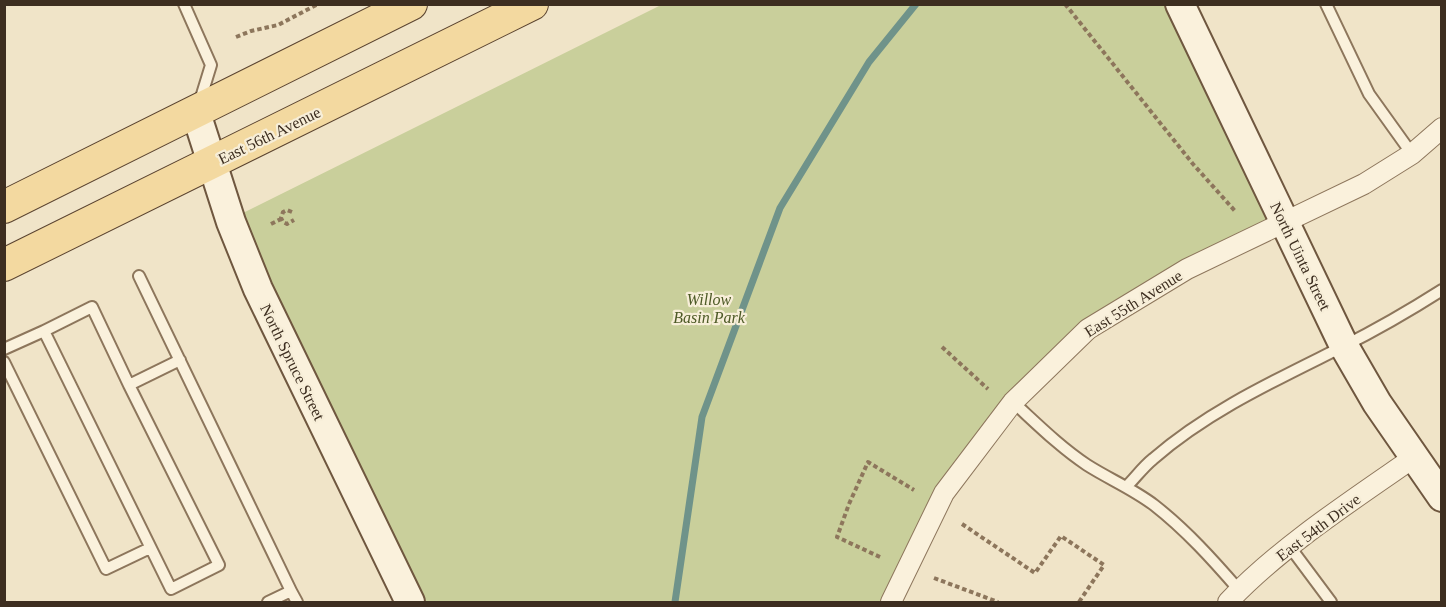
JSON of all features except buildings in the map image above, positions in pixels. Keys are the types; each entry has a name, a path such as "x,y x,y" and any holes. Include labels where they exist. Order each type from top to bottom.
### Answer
{"main road":[{"path":"4,207 411,4"},
{"name":"East 56th Avenue","path":"4,264 532,4"}],"street":[{"name":"North Uinta Street","path":"1180,4 1344,346 1377,403 1442,497"},
{"name":"North Spruce Street","path":"196,113 231,222 258,289 410,603"},
{"name":"East 55th Avenue","path":"891,603 944,493 1013,402 1088,329 1187,269 1364,184 1412,154 1442,128"},
{"name":"East 54th Drive","path":"1234,596 1290,547 1413,458"}],"lane":[{"path":"184,4 211,65 196,113"},
{"path":"1326,4 1369,94 1412,154"},
{"path":"139,276 297,603"},
{"path":"1127,486 1151,460 1188,432 1233,403 1344,346 1442,290"},
{"path":"4,349 92,307 219,566 171,590 44,331"},
{"path":"129,385 180,360"},
{"path":"4,362 106,569 150,548"},
{"path":"1013,402 1048,435 1088,465 1127,486 1155,506 1208,554 1234,596"},
{"path":"1290,547 1331,603"},
{"path":"268,603 291,591"}],"path":[{"path":"236,37 279,25 318,4"},
{"path":"1065,4 1193,164 1235,211"},
{"path":"271,224 281,219 283,212 287,210 292,212"},
{"path":"281,219 287,224 294,220"},
{"path":"942,347 988,389"},
{"path":"880,557 837,537 868,462 914,490"},
{"path":"962,524 1035,573 1061,536 1104,565 1078,603"},
{"path":"934,578 998,603"}],"green space":[{"name":"Willow Basin Park","path":"1166,4 1272,225 1179,270 1008,401 886,602 422,602 273,295 241,214 661,5"}],"waterway":[{"path":"675,602 702,417 780,208 869,62 916,4"}]}
